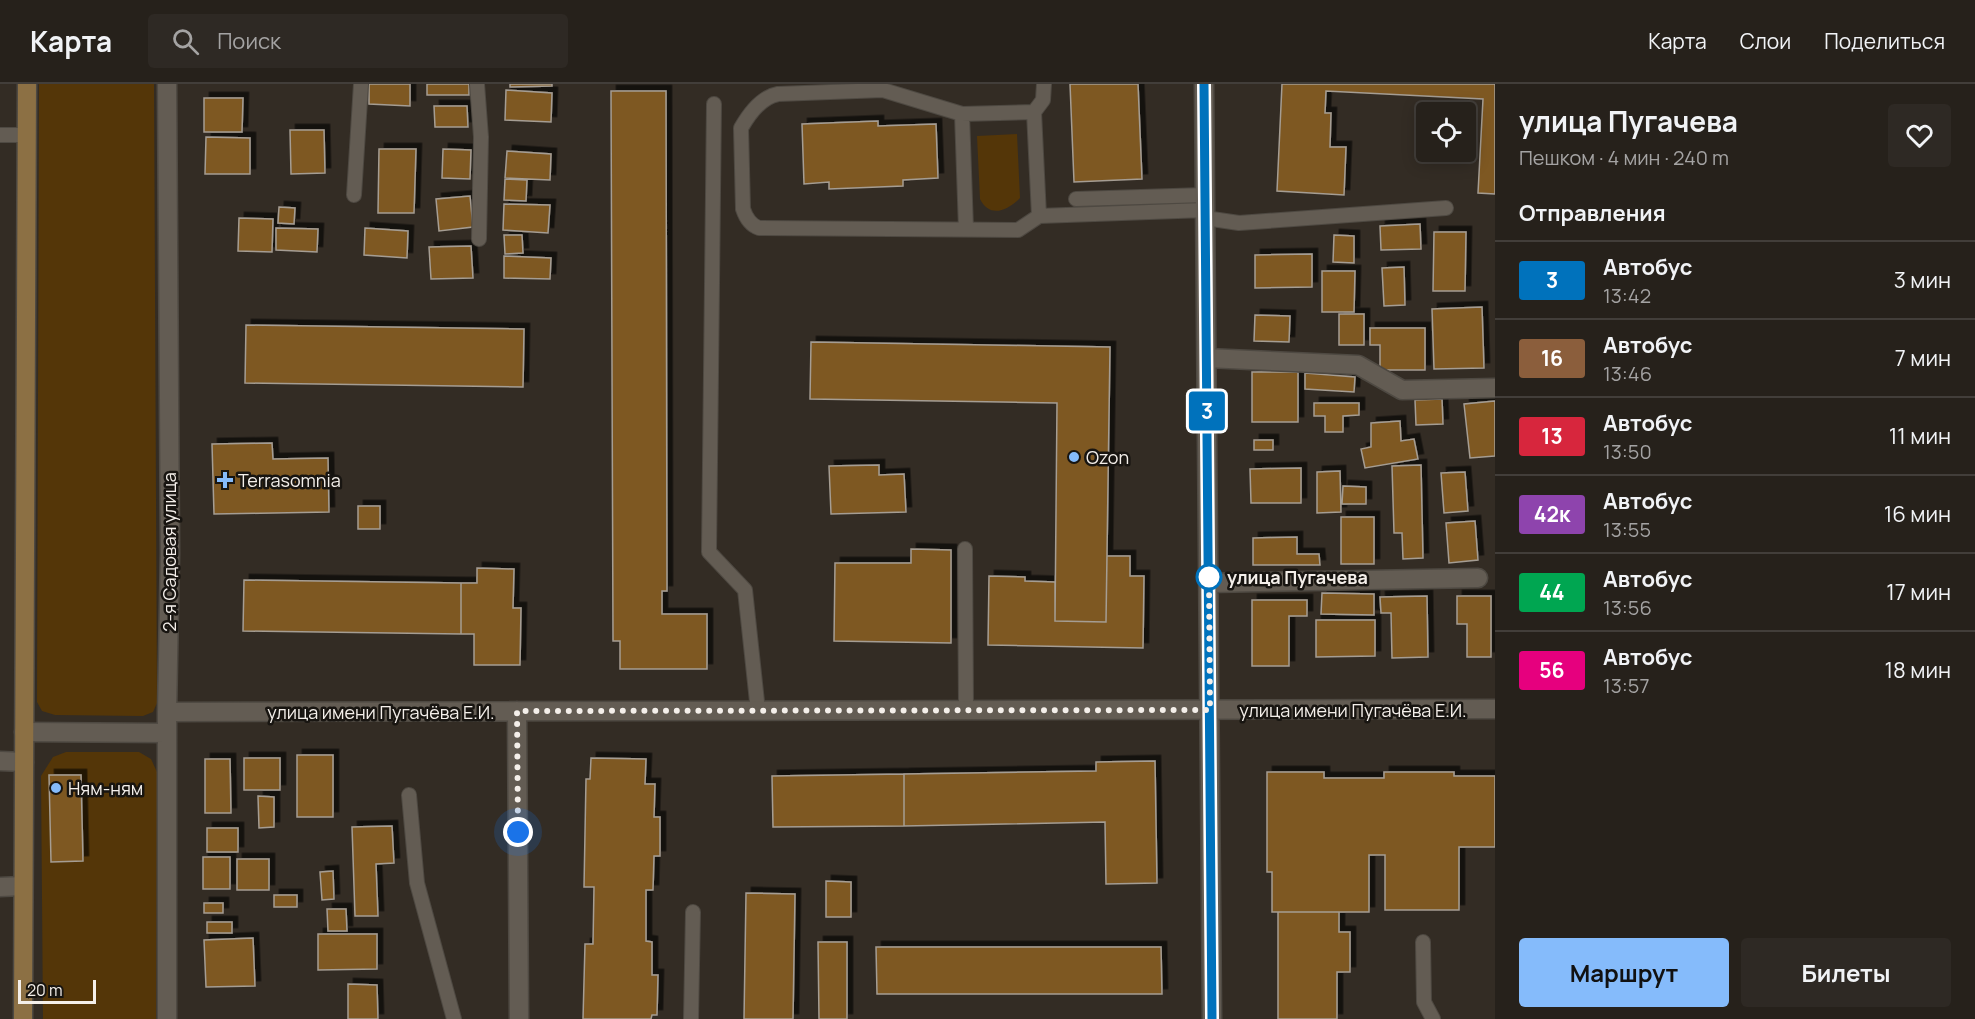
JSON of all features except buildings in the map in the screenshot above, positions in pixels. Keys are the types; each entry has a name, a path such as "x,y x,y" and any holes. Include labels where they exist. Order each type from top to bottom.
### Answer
{"street":[{"path":"23,1019 27,84"},
{"name":"2-я Садовая улица","path":"167,84 170,553 167,712 167,1019"},
{"path":"1204,84 1212,1019"},
{"path":"1207,358 1358,365 1402,390 1495,387"},
{"path":"1209,583 1478,578"},
{"name":"улица имени Пугачёва Е.И.","path":"167,712 1495,709"},
{"path":"517,711 519,1019"},
{"path":"24,732 167,733"},
{"path":"0,761 24,762"},
{"path":"0,888 23,886"}],"lane":[{"path":"354,195 361,84"},
{"path":"477,84 481,137 479,239"},
{"path":"1039,216 1034,112 1044,100 1044,84"},
{"path":"1034,112 962,114 883,90 769,96 747,118 741,128 743,209 746,218 753,226 759,228 1018,230 1039,216 1205,208"},
{"path":"714,104 709,552 745,590 758,711"},
{"path":"962,114 966,229"},
{"path":"0,135 26,135"},
{"path":"1077,200 1205,208 1239,222 1446,208"},
{"path":"965,549 966,711"},
{"path":"409,795 417,883 454,1019"},
{"path":"691,1019 693,912"},
{"path":"1423,942 1424,1002 1433,1019"}],"shaded area":[{"path":"39,84 154,84 157,703 153,712 143,716 55,715 42,711 37,702"},
{"path":"1017,134 1020,198 1005,209 994,211 984,205 980,199 977,136"},
{"path":"66,752 139,752 151,759 157,772 156,1019 43,1019 41,776 53,757"}],"bus line":[{"name":"3","path":"1204,84 1212,1019"}],"place":[{"name":"Ozon","path":"1074,457"},
{"name":"Terrasomnia","path":"225,480"},
{"name":"улица Пугачева","path":"1209,577"},
{"name":"Ням-ням","path":"56,788"}],"route":[{"path":"518,832 517,711 1210,710 1209,577"}]}
